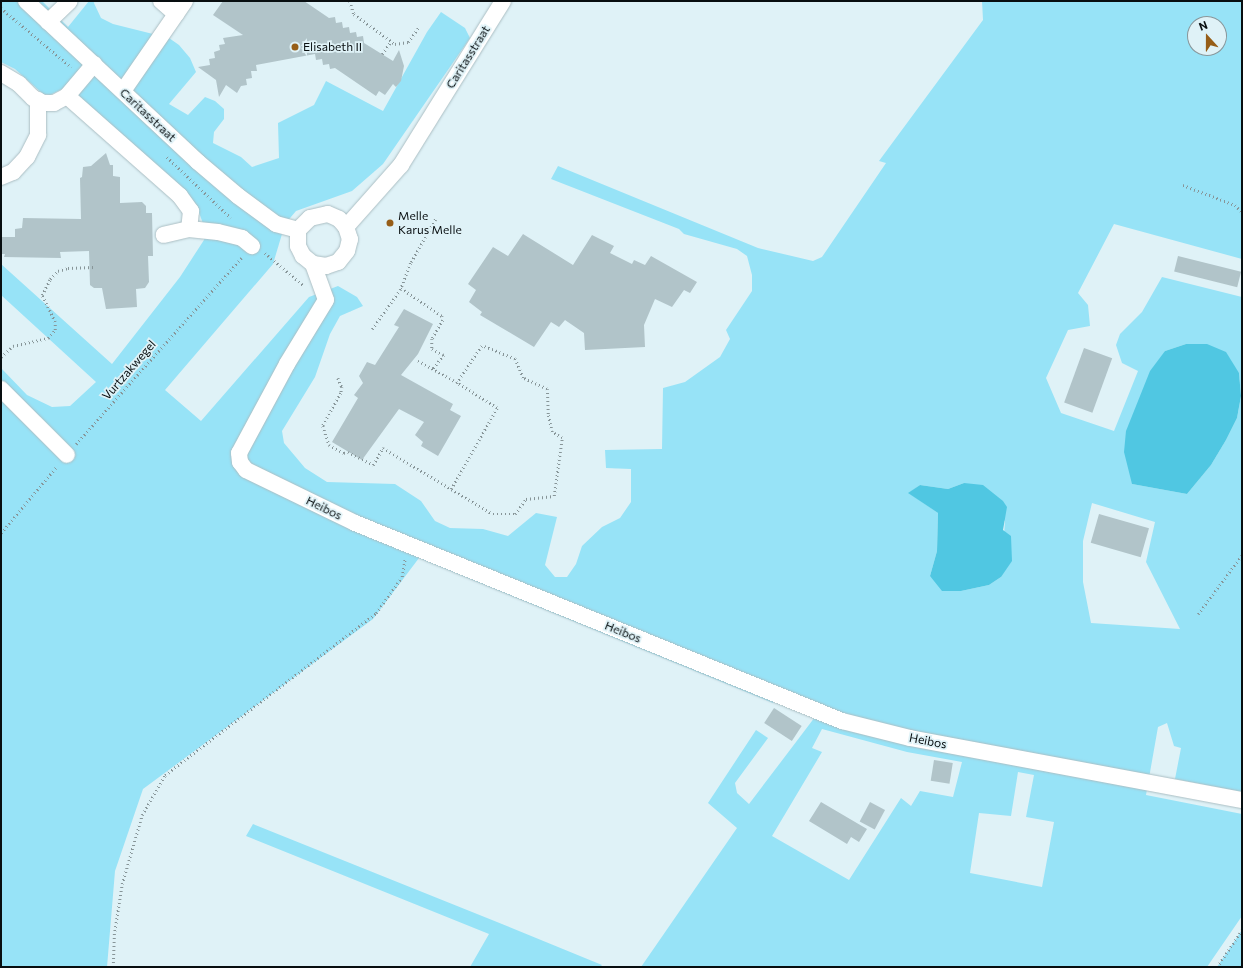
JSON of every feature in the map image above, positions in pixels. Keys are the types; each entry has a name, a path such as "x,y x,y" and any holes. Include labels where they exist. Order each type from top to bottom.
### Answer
{"street":[{"name":"Caritasstraat","path":"26,1 198,162 276,224 298,230"},
{"path":"48,22 70,1"},
{"path":"122,90 181,8 161,1"},
{"name":"Caritasstraat","path":"346,227 382,189 402,165 503,1"},
{"path":"1,73 19,84 38,100 54,103 67,96 94,64"},
{"path":"67,96 180,196 191,211 189,229"},
{"path":"1,177 13,172 27,157 38,135 38,100"},
{"path":"328,214 339,219 346,227 350,239 347,251 338,262 326,266 313,264 303,256 298,246 298,230 310,218 328,214"},
{"path":"164,235 189,229 230,235 242,238 254,245"},
{"name":"Heibos","path":"313,264 322,285 326,300 287,364 239,453 240,462 246,470 355,523 842,721 910,738 1242,800"},
{"path":"1,389 67,455"}],"path":[{"path":"350,1 354,14 398,45 408,42 419,27"},
{"path":"1,8 82,77"},
{"path":"382,54 391,41"},
{"path":"161,151 234,221"},
{"path":"1183,185 1235,205 1242,212"},
{"path":"372,329 401,288 411,262 436,218"},
{"path":"254,245 306,287 322,285"},
{"name":"Vurtzakwegel","path":"1,533 67,455 254,245"},
{"path":"1,357 13,346 48,338 55,330 55,322 42,295 50,279 58,271 68,268 94,266"},
{"path":"401,288 442,316 443,320 432,339 432,349 444,355 433,369"},
{"path":"338,378 342,387 341,393 323,426 329,445 373,465 383,448 493,514 515,514 526,499 554,496 562,438 552,432 548,414 547,389 523,378 515,359 482,346 457,383"},
{"path":"418,361 497,408 451,489"},
{"path":"113,967 114,935 122,884 142,815 165,775 376,613 402,578 405,543"},
{"path":"1198,614 1242,555"},
{"path":"1217,967 1242,930"}],"shaded area":[{"path":"1,1 42,1 68,27 89,1 93,1 101,18 113,24 169,38 179,45 190,58 196,72 169,104 188,115 205,97 215,101 224,109 224,119 214,132 213,143 241,157 252,167 279,158 278,123 314,105 326,81 383,111 427,32 441,12 465,28 470,38 383,164 352,191 296,211 285,224 273,264 165,390 201,421 309,297 338,286 357,297 363,306 340,316 330,334 315,377 282,431 284,443 305,468 327,482 395,484 421,501 435,521 450,528 483,529 508,536 536,513 557,517 545,565 555,577 567,577 576,564 582,546 602,527 620,518 631,502 631,469 606,468 605,450 662,449 663,388 685,382 720,357 730,339 726,330 752,291 752,275 747,256 737,249 684,234 679,229 551,179 558,166 758,248 813,261 822,257 886,163 879,161 983,20 982,1 1242,1 1242,259 1114,224 1078,293 1088,305 1090,326 1068,330 1046,378 1061,413 1114,431 1138,371 1122,363 1116,345 1120,334 1142,312 1162,277 1242,297 1242,792 1175,779 1181,748 1174,746 1167,723 1158,727 1146,795 1242,814 1242,916 1207,967 641,967 737,828 708,803 756,730 768,738 735,783 737,793 749,804 818,713 778,696 773,703 419,558 373,619 143,789 115,871 107,967 1,967 1,368 27,395 52,407 70,406 96,382 1,295 1,264 112,364 180,277 204,240 206,232 196,204 66,87 50,95 43,94 15,69 1,62","holes":["1186,344 1239,373 1241,396 1237,418 1211,465 1187,494 1132,484 1165,351","964,483 1005,521 1001,577 989,585 961,591 930,576 937,551 938,513 909,493 920,485 948,489","1092,503 1155,522 1146,562 1180,629 1091,623 1083,582 1083,541","822,729 907,752 962,762 953,797 920,791 911,806 901,798 849,880 772,836 822,752 812,748","1018,772 1034,775 1026,817 1054,822 1042,887 970,873 979,813 1011,816"]},
{"path":"1186,344 1207,344 1226,352 1239,373 1241,396 1237,418 1211,465 1187,494 1132,484 1124,452 1126,431 1150,371 1165,351"},
{"path":"964,483 983,485 1003,501 1007,507 1003,530 1011,536 1012,561 1001,577 989,585 961,591 942,591 930,576 937,551 938,513 908,493 920,485 948,489"},
{"path":"253,824 602,965 600,967 470,967 489,934 246,836"},
{"path":"1242,930 1242,967 1217,967"}],"building":[{"name":"Elisabeth II","path":"223,1 304,1 329,18 335,17 336,23 342,22 343,28 349,27 350,33 356,32 357,37 363,36 364,43 393,61 399,50 404,66 401,81 396,87 393,84 385,95 379,91 376,96 335,68 330,69 329,64 323,65 322,59 316,60 315,54 256,65 257,71 251,71 252,78 246,79 247,85 241,86 237,93 226,85 219,97 216,80 198,67 210,65 209,59 215,58 214,52 220,50 219,45 225,44 223,38 243,35 213,15"},
{"path":"106,153 110,165 113,165 113,176 120,177 120,203 142,202 146,206 146,213 152,213 153,256 148,256 149,282 145,288 136,289 137,307 106,309 102,288 94,288 90,285 89,251 60,252 61,258 4,257 5,254 1,254 1,237 15,237 15,229 22,228 23,218 81,219 80,178 82,177 83,167 91,166"},
{"path":"523,234 573,265 592,235 614,246 610,253 632,264 634,260 645,265 651,256 697,282 690,293 684,290 672,307 655,299 644,325 645,347 585,350 584,333 565,320 559,327 551,322 534,347 480,315 482,312 469,302 476,290 468,284 493,247 508,256"},
{"path":"1178,256 1241,272 1237,287 1174,272"},
{"path":"404,309 433,324 418,354 401,375 453,404 450,410 461,416 438,456 421,446 423,442 415,435 424,422 399,409 362,460 332,442 358,398 354,395 363,383 359,376 367,362 375,365 399,327 394,325"},
{"path":"1084,348 1112,358 1092,413 1064,403"},
{"path":"1099,514 1149,528 1141,557 1091,543"},
{"path":"774,708 802,726 792,741 764,723"},
{"path":"934,760 953,763 949,784 931,781"},
{"path":"821,802 867,829 859,842 851,837 847,844 809,821"},
{"path":"870,802 885,810 875,829 860,821"}],"place":[{"name":"Elisabeth II","path":"295,47"},
{"name":"Melle Karus Melle","path":"390,223"}]}
